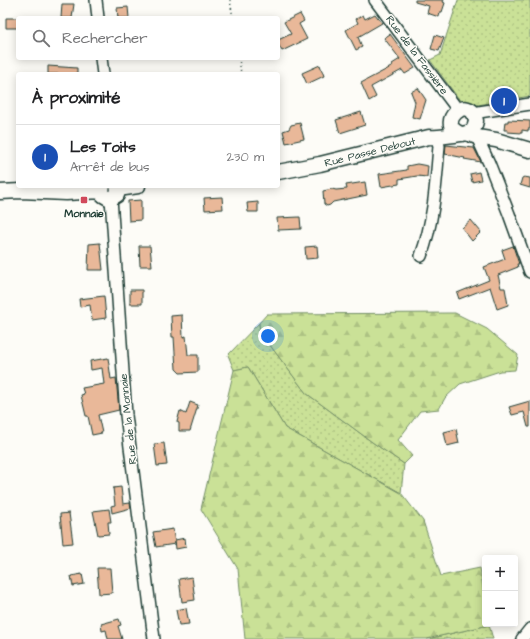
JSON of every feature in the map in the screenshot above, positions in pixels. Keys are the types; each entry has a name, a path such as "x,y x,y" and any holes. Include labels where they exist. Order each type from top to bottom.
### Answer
{"main road":[{"path":"433,138 455,115 466,109 470,110 471,129"},
{"path":"455,115 453,127 455,130 471,129 484,133 496,140 530,150"},
{"name":"Rue Passe Debout","path":"280,172 320,164 471,129"},
{"path":"0,192 20,191 66,194 124,188"}],"street":[{"path":"96,0 98,16"},
{"name":"Rue de la Fassière","path":"375,0 455,115"},
{"path":"101,60 103,72"},
{"path":"530,104 479,112 471,129 489,164 530,272"},
{"path":"421,256 430,225 439,146 433,138"},
{"name":"Rue de la Monnaie","path":"110,190 126,415 154,639"},
{"path":"522,639 530,629"}],"path":[{"path":"230,0 233,16"},
{"path":"239,60 241,72"}],"green space":[{"path":"458,0 530,0 530,96 472,106 461,102 430,60 440,55"},
{"path":"455,313 487,329 518,355 515,370 500,371 460,384 445,398 439,409 420,411 398,440 412,456 404,464 306,393 260,332 259,323 267,314"},
{"path":"259,323 260,332 306,393 404,464 401,493 285,428 248,367 234,370 228,355"},
{"path":"248,367 285,428 401,493 423,521 441,576 480,568 482,582 482,627 427,639 245,639 238,569 201,509 234,370"},
{"path":"482,627 490,627 493,639 427,639"}],"building":[{"path":"415,0 444,0 443,2 445,3 439,17 427,13 429,6 415,2"},
{"path":"62,4 74,4 72,16 61,16"},
{"path":"128,7 129,16 118,16 117,8"},
{"path":"300,14 304,21 299,24 307,39 282,51 280,48 280,39 291,34 284,22"},
{"path":"375,14 382,23 358,37 362,47 356,50 346,30 358,23 356,19 363,15 365,19"},
{"path":"6,18 16,18 16,28 6,28"},
{"path":"390,34 415,68 405,74 402,70 371,87 376,97 369,101 361,83 393,66 392,64 400,59 384,38"},
{"path":"435,35 444,38 439,51 431,49"},
{"path":"320,65 324,76 307,84 302,73"},
{"path":"48,66 77,68 77,72 48,72"},
{"path":"418,88 426,100 420,119 412,117 415,102 411,92"},
{"path":"361,112 365,125 340,133 336,120"},
{"path":"508,120 530,121 530,129 528,129 528,131 522,130 522,133 507,132 508,130 504,130 505,122 508,122"},
{"path":"300,123 304,139 286,143 283,131 289,129 291,125"},
{"path":"446,145 474,148 481,162 445,154"},
{"path":"417,164 428,166 427,177 417,176 399,179 399,184 381,187 379,174 407,170 407,166"},
{"path":"479,172 481,180 472,182 470,174"},
{"path":"522,178 530,178 530,188 520,185"},
{"path":"365,182 367,195 333,202 327,206 324,204 323,191 332,189 347,189 346,185"},
{"path":"222,197 223,209 205,210 204,198"},
{"path":"141,200 141,220 129,221 128,201"},
{"path":"258,202 258,212 248,212 247,203"},
{"path":"300,217 301,229 278,230 277,218"},
{"path":"471,220 481,232 472,241 462,228"},
{"path":"100,243 103,270 88,270 89,244"},
{"path":"139,246 150,246 152,266 140,266"},
{"path":"317,246 318,258 306,259 305,247"},
{"path":"513,246 519,264 517,264 518,267 498,275 501,288 505,288 508,305 497,309 490,287 459,299 457,293 489,280 484,267 505,259 502,250"},
{"path":"130,290 142,290 142,304 130,304"},
{"path":"104,296 106,318 92,320 90,305 80,307 79,299"},
{"path":"182,315 183,337 186,336 188,355 198,355 198,372 180,373 176,369 171,316"},
{"path":"108,358 111,379 116,378 119,410 98,415 102,433 92,435 81,395 84,394 82,388 104,384 102,368 91,370 90,361"},
{"path":"530,401 530,427 528,427 524,412 512,415 509,407"},
{"path":"190,402 198,405 190,431 179,431 179,423 177,422 180,411 186,414"},
{"path":"456,429 459,443 447,446 444,432"},
{"path":"164,443 167,465 157,466 154,444"},
{"path":"121,487 123,504 130,503 131,508 112,513 111,506 115,505 113,488"},
{"path":"109,509 111,522 108,522 109,534 98,535 93,511"},
{"path":"69,513 73,543 63,544 60,514"},
{"path":"173,529 175,544 156,547 153,532"},
{"path":"185,538 186,547 176,549 175,540"},
{"path":"97,568 110,568 112,593 99,594"},
{"path":"82,574 84,584 73,586 71,576"},
{"path":"192,577 195,600 182,602 179,579"},
{"path":"186,608 189,624 179,625 176,610"},
{"path":"119,619 121,625 118,626 122,639 108,639 106,630 102,631 101,624"}],"place":[{"name":"Les Toits","path":"504,101"},
{"name":"Monnaie","path":"84,200"}]}
